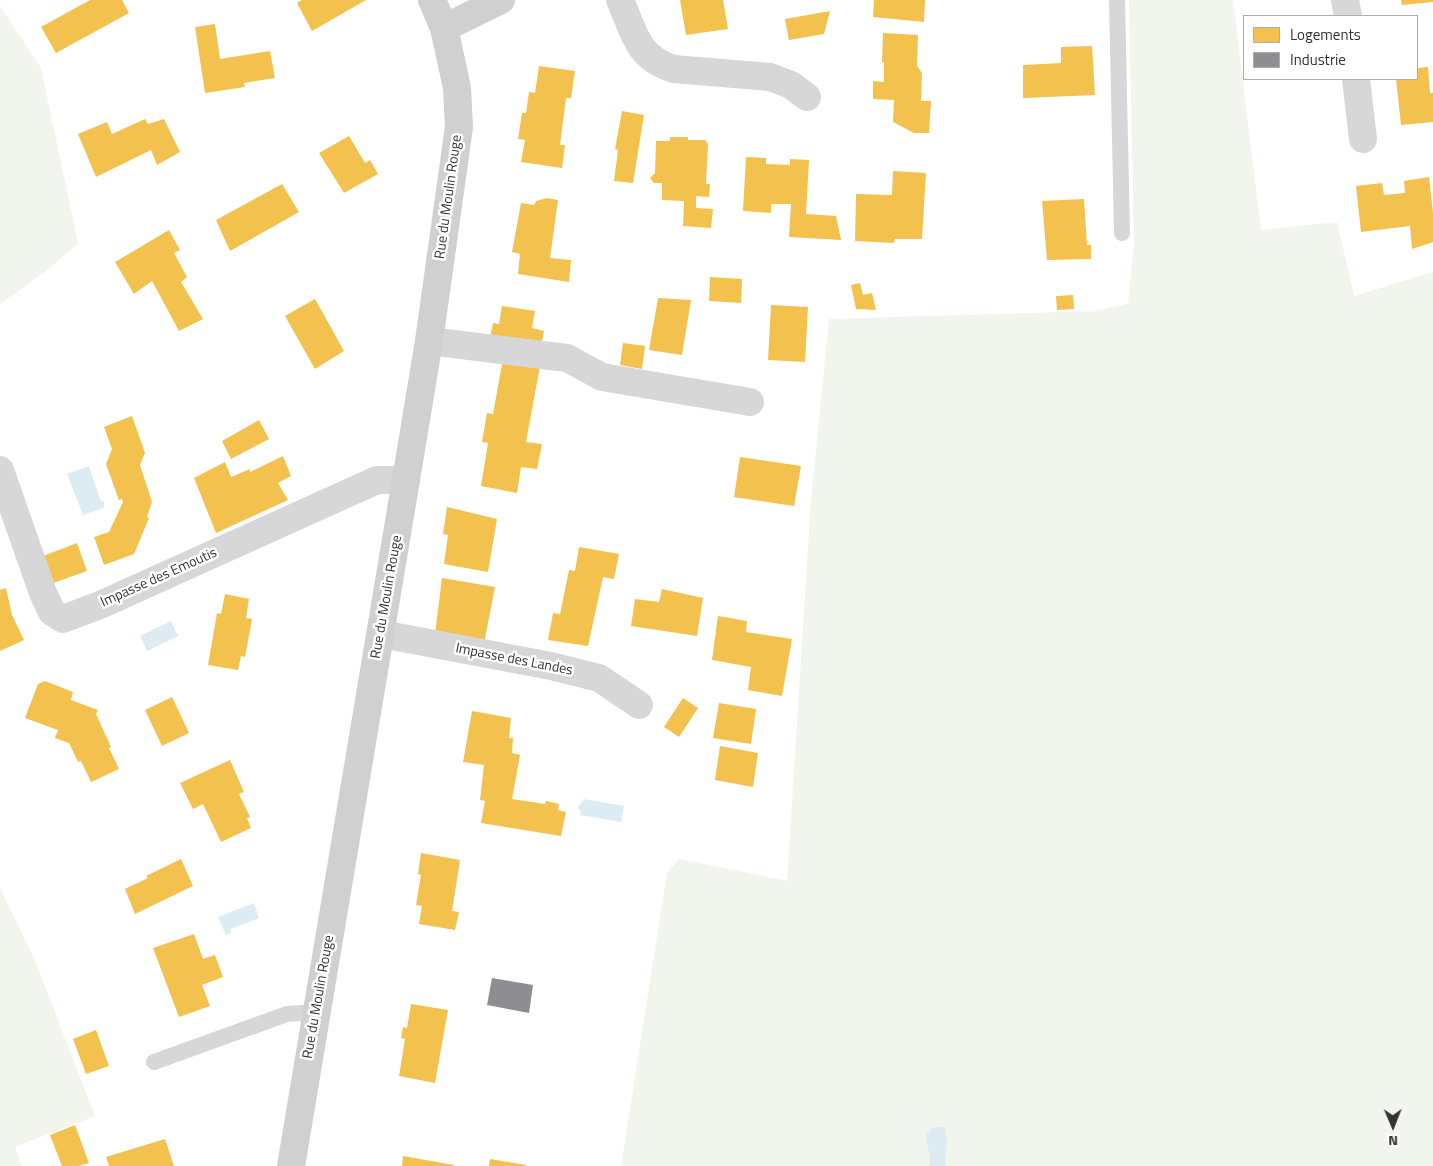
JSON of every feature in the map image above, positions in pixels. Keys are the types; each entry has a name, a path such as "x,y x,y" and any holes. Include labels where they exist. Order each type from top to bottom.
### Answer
{"street":[{"name":"Rue du Moulin Rouge","path":"291,1166 406,480 459,127 456,88 444,28 432,0"},
{"path":"444,28 501,0"},
{"path":"620,0 644,53 662,66 674,69 770,78 791,85 807,97"},
{"path":"1346,0 1348,15"},
{"path":"1356,80 1364,139"},
{"path":"428,341 567,358 602,377 750,402"},
{"name":"Impasse des Emoutis","path":"0,470 43,593 52,612 63,619 100,605 377,480 406,480"},
{"name":"Impasse des Landes","path":"381,634 551,666 599,678 639,705"}],"lane":[{"path":"1117,0 1122,233"},
{"path":"154,1062 287,1014 316,1012"}],"shaded area":[{"path":"1129,0 1233,0 1261,230 1337,222 1354,296 1433,272 1433,1166 621,1166 667,873 679,859 787,881 811,500 829,319 1094,311 1128,304 1134,243"},
{"path":"0,6 41,68 78,243 45,272 0,304"},
{"path":"89,466 101,502 104,501 104,508 83,515 67,474"},
{"path":"171,621 178,636 147,651 140,636"},
{"path":"583,799 624,806 621,822 580,815 581,811 578,809 578,806 582,803"},
{"path":"0,888 34,958 95,1116 15,1147 22,1166 0,1166"},
{"path":"254,903 259,918 230,929 231,933 226,935 218,917"},
{"path":"932,1128 945,1128 947,1138 945,1166 929,1166 930,1160 926,1135"}],"building: Logements":[{"path":"90,0 122,0 129,13 56,53 41,27"},
{"path":"302,0 366,0 312,31 297,3"},
{"path":"680,0 723,0 728,29 686,35"},
{"path":"874,0 925,0 924,22 873,17"},
{"path":"1401,0 1433,0 1433,2 1402,5"},
{"path":"830,11 824,34 789,40 785,19"},
{"path":"215,24 220,59 270,51 275,78 244,83 245,87 205,93 195,27"},
{"path":"883,33 918,35 917,66 922,73 921,101 931,101 929,133 914,133 893,122 894,100 873,99 873,81 884,82 884,62 882,62"},
{"path":"1092,46 1095,95 1023,98 1023,65 1061,63 1061,47"},
{"path":"539,66 575,71 571,98 566,98 560,145 565,145 562,168 521,162 525,140 518,139 522,113 526,113 529,92 535,93"},
{"path":"1428,67 1430,93 1433,93 1433,122 1401,125 1396,80 1418,80 1418,68"},
{"path":"622,111 644,115 633,183 614,181 618,150 615,149"},
{"path":"145,119 148,124 164,119 180,152 157,165 151,150 96,177 78,134 107,122 112,134"},
{"path":"349,136 365,163 370,160 378,174 344,193 319,153"},
{"path":"670,137 688,137 688,140 705,140 708,144 706,184 710,184 709,197 696,196 696,208 713,209 711,228 683,226 684,201 662,200 662,183 654,183 650,178 655,173 656,141 670,141"},
{"path":"746,157 766,158 766,164 790,165 790,159 809,160 806,214 836,216 841,240 789,237 791,204 771,204 771,213 743,211"},
{"path":"893,171 926,173 922,239 895,239 894,243 855,241 856,194 892,195"},
{"path":"1429,177 1433,213 1433,242 1412,249 1410,226 1361,232 1356,186 1382,183 1384,195 1405,193 1404,181"},
{"path":"282,184 299,212 230,251 216,220"},
{"path":"547,198 558,200 550,258 571,260 569,282 518,274 520,254 512,252 521,203 534,205 536,201"},
{"path":"1084,199 1087,245 1091,245 1091,259 1047,260 1042,201"},
{"path":"169,230 180,250 174,253 187,277 181,282 203,319 179,331 152,281 134,294 115,262"},
{"path":"710,277 742,279 741,303 709,301"},
{"path":"860,283 863,295 872,293 876,310 856,309 851,285"},
{"path":"1073,295 1074,309 1057,310 1056,296"},
{"path":"658,298 691,300 682,355 649,350"},
{"path":"315,299 344,351 315,369 285,316"},
{"path":"771,305 808,307 805,362 768,360"},
{"path":"502,306 535,311 532,328 544,331 541,346 490,338 493,323 499,324"},
{"path":"623,343 645,346 642,369 620,365"},
{"path":"503,359 540,366 526,442 542,444 537,469 521,467 517,493 481,486 488,443 482,442 487,413 493,414"},
{"path":"132,416 145,453 140,465 152,502 147,517 149,518 134,554 104,565 94,537 109,532 123,502 122,499 119,500 106,464 112,449 104,427"},
{"path":"259,420 269,439 231,459 222,441"},
{"path":"283,456 291,476 278,483 288,500 216,533 194,478 225,462 231,477 250,469 250,472"},
{"path":"740,457 801,466 794,506 734,497"},
{"path":"447,507 497,519 488,572 444,564 448,535 443,534"},
{"path":"77,543 87,571 53,583 43,556"},
{"path":"579,547 619,554 614,579 603,577 588,646 548,640 553,613 560,614 569,570 575,571"},
{"path":"442,578 495,587 484,643 435,634"},
{"path":"6,588 12,615 24,640 0,651 0,590"},
{"path":"662,589 703,598 697,636 631,626 635,599 659,602"},
{"path":"225,594 249,599 246,618 252,619 245,657 241,656 238,670 208,665 217,613 221,614"},
{"path":"718,616 747,621 746,632 792,639 782,696 748,690 751,667 712,660"},
{"path":"45,681 73,692 71,700 98,710 96,714 119,769 91,782 81,761 78,762 69,743 55,738 58,730 25,718 38,684"},
{"path":"172,697 189,733 162,746 145,710"},
{"path":"683,698 698,708 679,737 664,727"},
{"path":"719,703 756,709 751,744 713,738"},
{"path":"472,711 511,718 509,738 513,738 512,753 520,755 512,799 545,804 546,801 559,804 558,810 566,812 561,836 481,823 485,801 480,800 484,765 463,762"},
{"path":"720,746 758,753 753,787 715,780"},
{"path":"230,760 244,792 239,794 250,817 247,818 251,828 221,842 203,804 193,809 180,783"},
{"path":"421,853 460,860 452,911 459,912 455,930 419,924 422,906 416,905 421,875 418,874"},
{"path":"181,859 193,886 135,914 125,889 148,878 146,876"},
{"path":"194,934 203,959 215,955 223,977 202,985 210,1006 179,1017 153,948"},
{"path":"411,1004 448,1010 435,1083 399,1076 405,1039 401,1038 403,1027 407,1028"},
{"path":"96,1030 109,1066 86,1074 73,1039"},
{"path":"75,1125 89,1163 78,1166 62,1166 50,1135"},
{"path":"165,1139 174,1166 109,1166 106,1157"},
{"path":"403,1156 454,1165 454,1166 402,1166"},
{"path":"490,1159 526,1165 526,1166 489,1166"}],"building: Industrie":[{"path":"492,978 533,985 529,1013 487,1005"}]}
